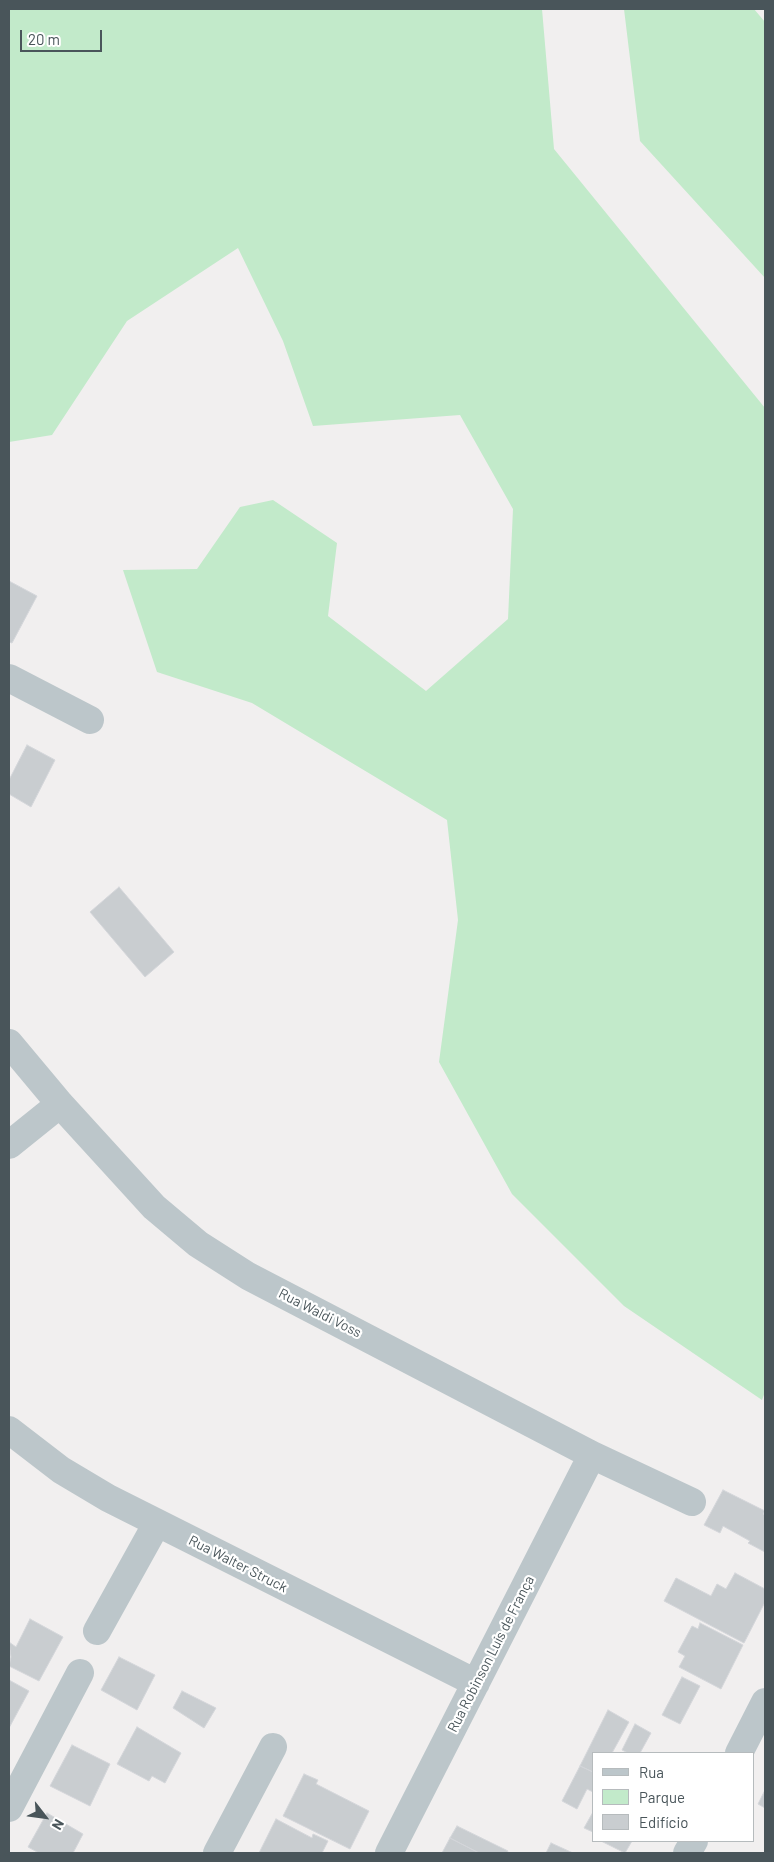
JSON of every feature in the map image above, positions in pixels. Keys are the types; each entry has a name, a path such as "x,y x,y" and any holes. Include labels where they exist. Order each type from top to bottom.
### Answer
{"street":[{"path":"9,678 90,720"},
{"name":"Rua Waldi Voss","path":"9,1043 60,1104 154,1207 198,1244 248,1276 592,1455 692,1502"},
{"path":"9,1146 60,1104"},
{"name":"Rua Walter Struck","path":"9,1430 61,1470 157,1523 476,1683"},
{"name":"Rua Robinson Luís de França","path":"389,1853 592,1455"},
{"path":"97,1631 157,1523"},
{"path":"9,1808 80,1673"},
{"path":"740,1752 765,1702"},
{"path":"217,1853 273,1747"},
{"path":"687,1853 693,1842"}],"green space":[{"path":"9,9 542,9 554,149 765,408 765,1392 762,1400 624,1306 512,1194 439,1062 458,920 447,820 252,703 157,672 123,570 197,569 240,507 273,500 337,543 328,616 426,691 508,619 513,509 460,415 313,426 283,341 238,248 127,321 52,435 9,442"},
{"path":"624,9 754,9 765,22 765,278 640,141"}],"building":[{"path":"9,581 37,596 12,643 9,642"},
{"path":"27,745 55,760 31,807 9,794 9,780"},
{"path":"119,887 174,952 145,977 90,912"},
{"path":"723,1490 765,1511 763,1514 765,1516 765,1552 723,1526 720,1533 704,1525"},
{"path":"735,1573 765,1589 765,1602 744,1643 664,1601 676,1578 711,1596 717,1584 726,1589"},
{"path":"30,1619 63,1637 39,1681 9,1666 11,1657 9,1642 16,1647"},
{"path":"700,1623 743,1645 721,1689 679,1667 685,1656 678,1652 692,1626 698,1629"},
{"path":"119,1657 155,1675 137,1710 101,1690"},
{"path":"682,1677 700,1686 680,1724 662,1715"},
{"path":"9,1680 29,1691 9,1728"},
{"path":"182,1691 216,1708 204,1728 173,1708"},
{"path":"608,1710 629,1722 613,1752 592,1752 592,1772 580,1766"},
{"path":"635,1724 651,1733 641,1752 626,1752 622,1750"},
{"path":"137,1727 181,1753 165,1783 152,1776 149,1781 117,1764"},
{"path":"72,1745 110,1764 90,1806 50,1786"},
{"path":"580,1766 592,1772 592,1792 587,1789 577,1809 562,1801"},
{"path":"304,1774 318,1780 316,1784 369,1811 350,1849 283,1816"},
{"path":"765,1790 765,1808 758,1804"},
{"path":"47,1813 83,1834 73,1853 39,1853 28,1847"},
{"path":"592,1814 592,1832 584,1828"},
{"path":"276,1819 312,1838 313,1834 328,1841 322,1853 259,1853"},
{"path":"457,1826 508,1851 507,1853 479,1853 450,1838"},
{"path":"450,1838 479,1853 442,1853"},
{"path":"603,1842 631,1842 625,1853"},
{"path":"551,1843 573,1853 546,1853"}]}
